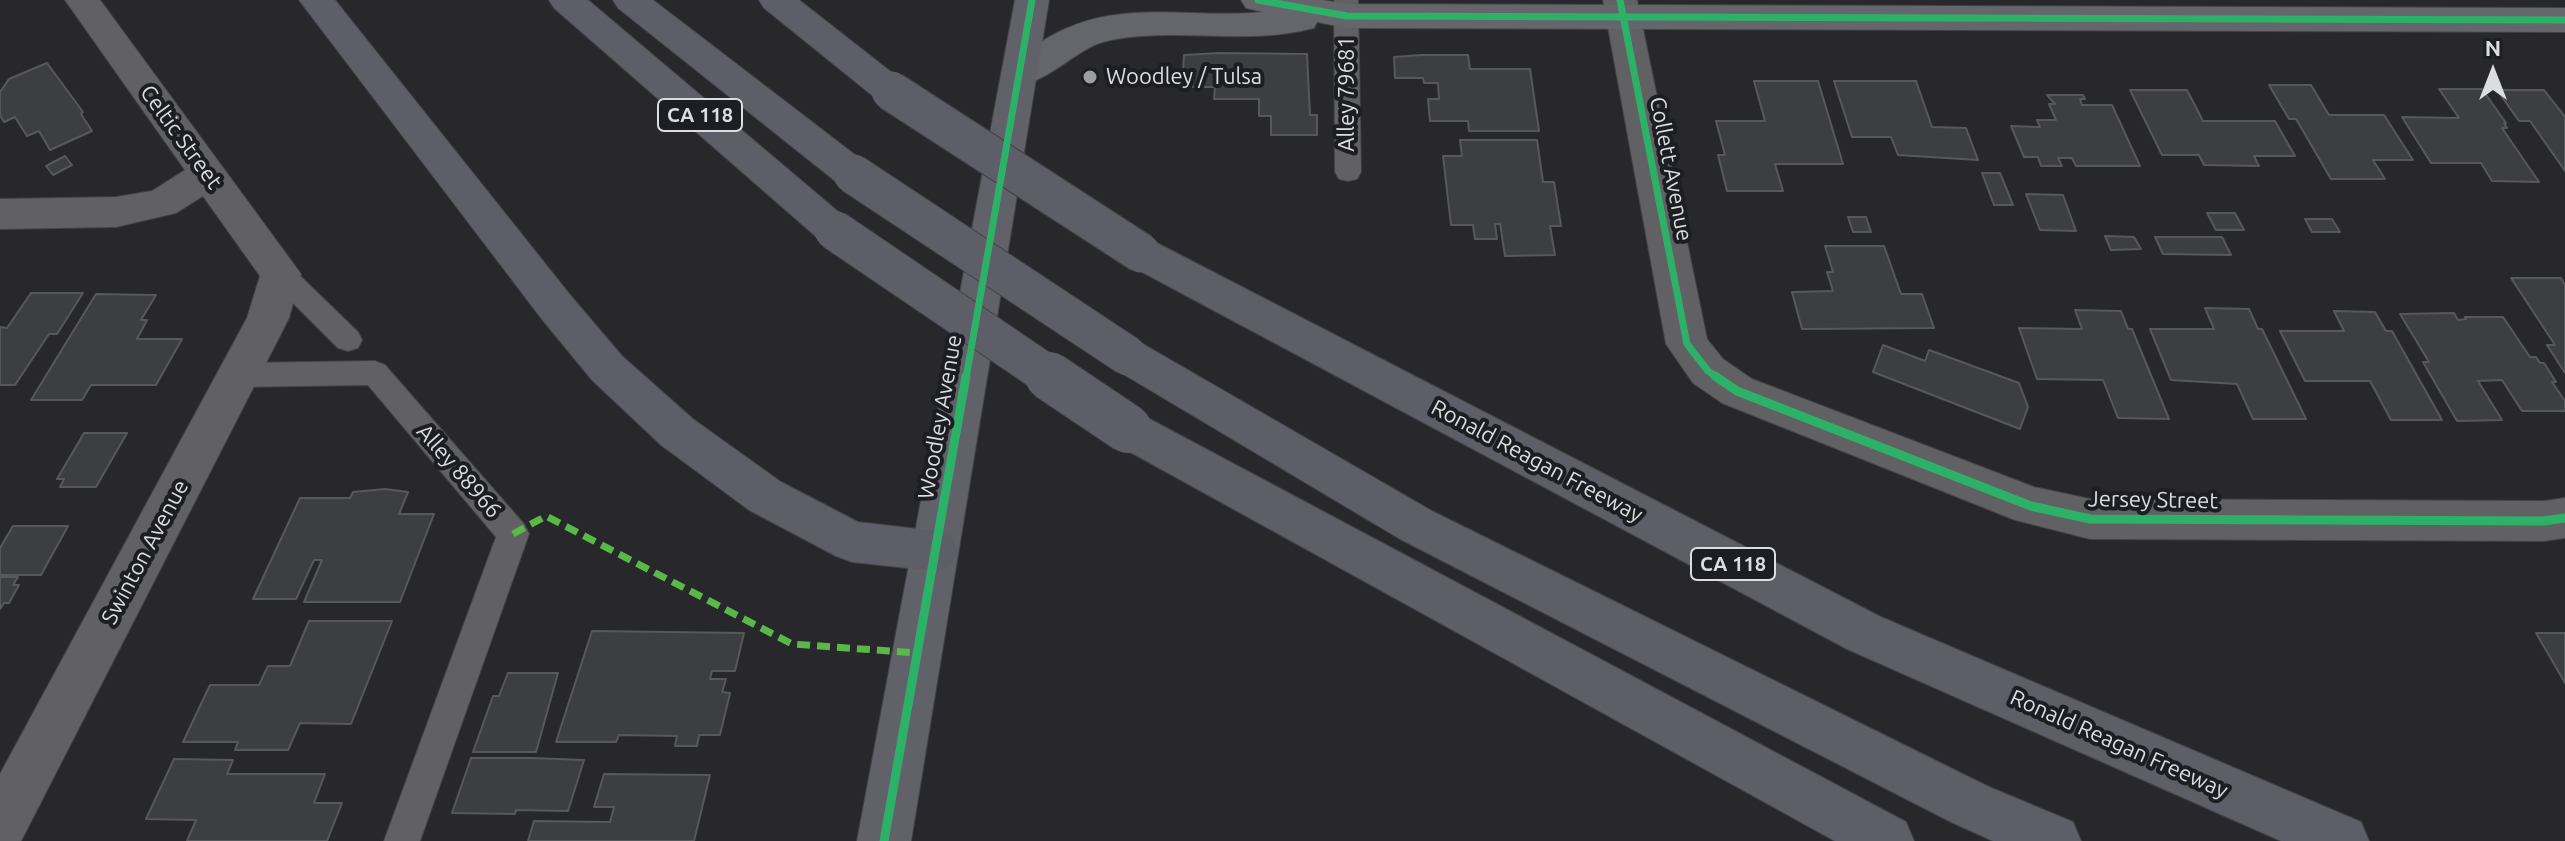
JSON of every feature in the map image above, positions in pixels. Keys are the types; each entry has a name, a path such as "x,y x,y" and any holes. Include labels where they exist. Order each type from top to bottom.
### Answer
{"highway":[{"path":"316,0 586,344 607,368 677,432 765,496 852,542 935,551"},
{"name":"CA 118","path":"566,0 834,230 1128,429 1887,841"},
{"name":"CA 118","path":"630,0 853,174 1128,356 1416,525 1954,797 2054,841"},
{"name":"Ronald Reagan Freeway","path":"776,0 891,91 1141,253 1864,633 2342,841"}],"main road":[{"name":"Woodley Avenue","path":"884,841 1032,0"}],"street":[{"name":"Celtic Street","path":"82,0 281,274"},
{"path":"1258,0 1347,8 1622,7 2565,20"},
{"name":"Collett Avenue","path":"1622,7 1687,344"},
{"path":"1019,74 1078,37 1109,28 1149,24 1244,26 1347,8"},
{"path":"0,214 116,212 162,203 208,174"},
{"name":"Swinton Avenue","path":"0,827 268,318 281,274"},
{"name":"Jersey Street","path":"1687,344 1708,371 1737,391 2031,506 2090,519 2544,521 2565,518"}],"lane":[{"name":"Alley 79681","path":"1347,8 1348,172"},
{"path":"281,274 348,340"},
{"name":"Alley 88966","path":"238,375 375,373 513,534 402,841"}],"building":[{"path":"1307,54 1310,115 1317,115 1317,135 1271,135 1271,116 1259,116 1259,99 1214,99 1215,87 1182,87 1184,55"},
{"path":"1468,55 1470,69 1530,69 1539,131 1469,131 1468,121 1430,121 1428,99 1439,99 1438,83 1424,83 1423,78 1395,78 1394,57"},
{"path":"47,63 83,112 81,114 92,131 50,150 39,131 27,136 15,117 4,122 0,115 0,92 9,79"},
{"path":"1754,81 1818,81 1843,164 1775,164 1783,191 1727,191 1718,155 1725,155 1716,121 1765,121"},
{"path":"1834,81 1916,81 1932,127 1966,128 1978,160 1898,155 1891,137 1852,137"},
{"path":"2269,85 2311,85 2329,115 2384,115 2413,160 2373,160 2385,179 2331,179 2296,119 2289,119"},
{"path":"2439,89 2482,89 2506,123 2507,128 2502,128 2539,182 2492,181 2481,163 2431,163 2402,117 2459,118"},
{"path":"2130,90 2187,90 2203,121 2275,121 2295,156 2254,156 2259,166 2204,165 2199,155 2162,155"},
{"path":"2497,90 2544,90 2565,117 2565,171 2530,121 2519,121"},
{"path":"2047,95 2083,95 2085,99 2080,99 2082,105 2112,105 2140,166 2076,166 2072,158 2058,158 2062,166 2041,166 2038,157 2024,157 2011,126 2040,127 2037,120 2056,120 2049,104 2055,104"},
{"path":"1460,140 1537,140 1543,182 1554,182 1561,226 1550,226 1555,255 1505,256 1500,224 1495,224 1497,239 1475,239 1473,225 1451,225 1443,156 1462,156"},
{"path":"65,156 72,165 53,175 46,166"},
{"path":"1982,173 2000,173 2013,205 1994,205"},
{"path":"2026,194 2063,195 2076,231 2040,230"},
{"path":"2207,213 2235,213 2244,230 2216,230"},
{"path":"1848,217 1866,217 1871,232 1853,232"},
{"path":"2305,219 2332,219 2340,232 2312,232"},
{"path":"2105,236 2134,237 2141,249 2111,250"},
{"path":"2155,237 2222,237 2231,255 2163,254"},
{"path":"1825,246 1884,246 1901,294 1922,294 1934,328 1802,329 1792,292 1833,291 1827,272 1833,272"},
{"path":"2511,278 2561,278 2565,285 2565,373 2547,345 2555,345"},
{"path":"31,293 83,293 57,334 49,334 15,385 0,385 0,327 7,328"},
{"path":"96,294 156,295 141,320 147,320 137,339 182,339 156,385 91,385 82,400 31,400"},
{"path":"2205,308 2249,309 2306,419 2253,419 2237,384 2171,380 2150,329 2214,329"},
{"path":"2075,310 2121,311 2128,329 2132,329 2169,419 2118,418 2103,380 2037,379 2019,328 2082,329"},
{"path":"2334,311 2375,312 2386,331 2392,331 2442,420 2391,420 2370,381 2305,381 2280,331 2344,331"},
{"path":"2454,313 2458,320 2465,317 2503,317 2530,357 2544,363 2565,401 2565,411 2522,411 2502,380 2478,381 2502,420 2457,421 2423,362 2429,362 2400,314"},
{"path":"1883,345 1925,361 1929,350 2019,383 2028,407 2020,429 1873,372"},
{"path":"84,433 127,433 96,487 60,487 64,479 57,479"},
{"path":"385,489 408,492 399,514 434,514 400,602 304,602 322,560 314,560 296,599 253,599 300,498 350,498 353,492"},
{"path":"13,526 68,526 41,575 0,575 0,548"},
{"path":"0,577 18,577 13,585 19,585 9,603 4,603 0,609"},
{"path":"309,621 392,621 351,724 300,723 288,750 235,750 238,742 183,742 210,685 259,685 268,666 290,666"},
{"path":"592,631 744,633 735,671 712,671 710,679 726,679 722,692 730,693 720,735 699,735 697,746 675,746 677,736 619,735 616,742 556,742"},
{"path":"2536,633 2565,633 2565,683"},
{"path":"508,673 558,673 536,752 473,752 493,696 499,696"},
{"path":"471,758 584,760 568,811 452,813"},
{"path":"174,759 233,760 227,774 325,774 314,803 342,803 327,841 187,841 196,820 146,819"},
{"path":"604,774 710,775 694,841 528,841 534,821 610,822 614,807 594,807"}],"marked path":[{"path":"513,534 546,516 792,644 917,653"}],"cycle path":[{"path":"884,841 1032,0"},
{"path":"1258,0 1347,16 2565,20"},
{"path":"1620,0 1687,344 1708,371 1737,391 2031,506 2090,519 2544,521 2565,518"}],"place":[{"name":"Woodley / Tulsa","path":"1090,77"}]}
